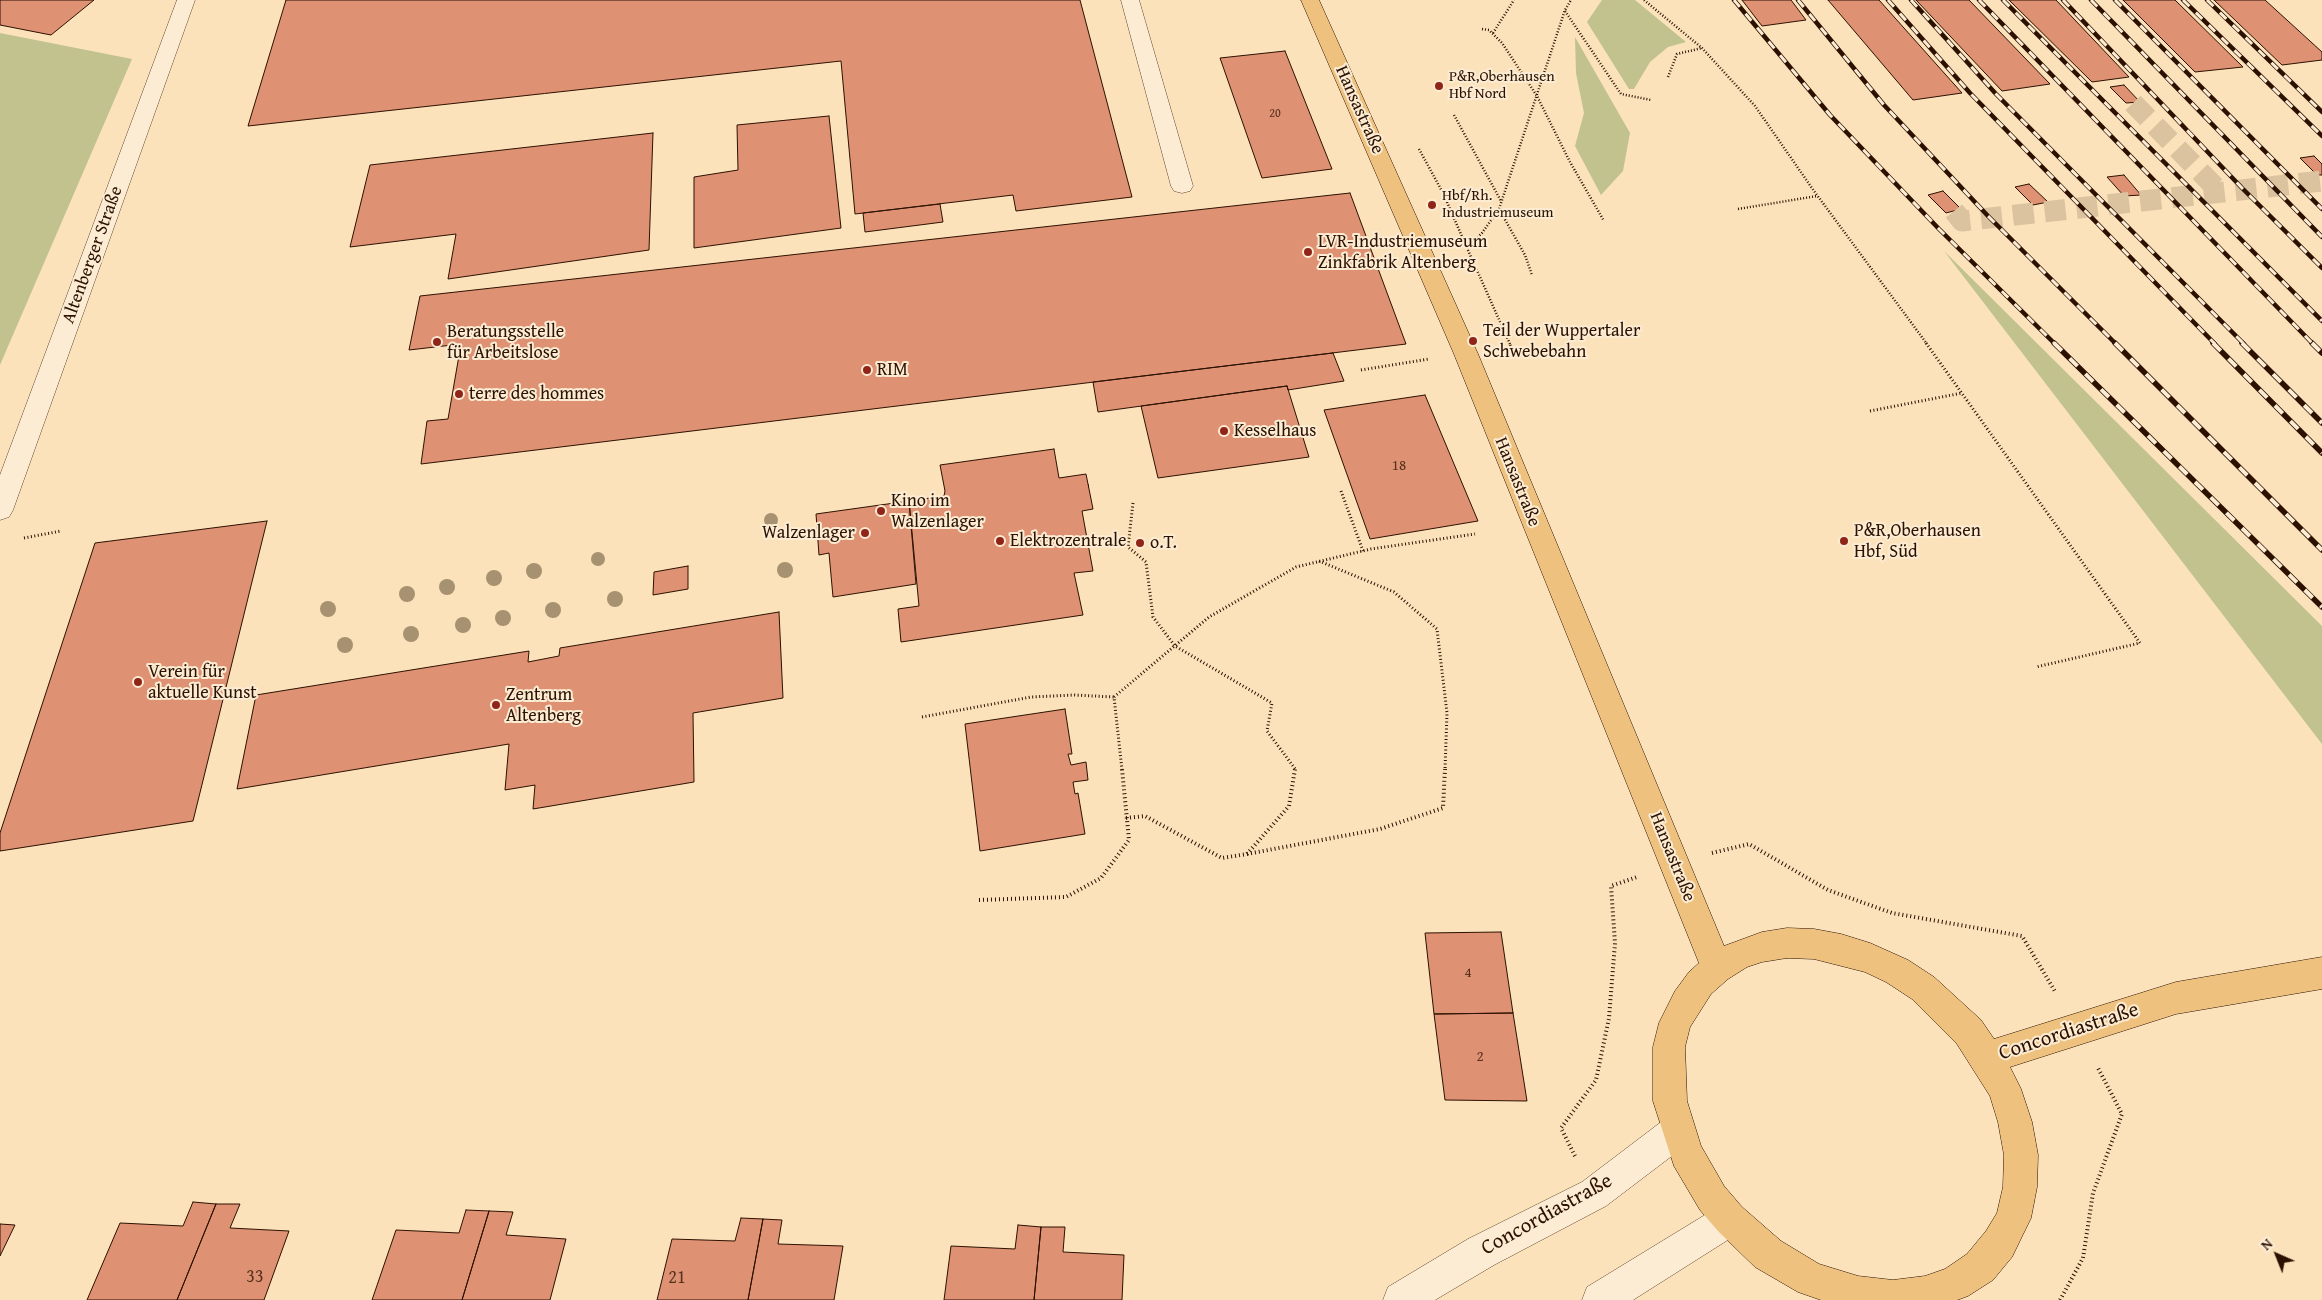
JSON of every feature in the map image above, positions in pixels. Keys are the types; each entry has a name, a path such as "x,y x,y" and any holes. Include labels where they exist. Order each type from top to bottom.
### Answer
{"main road":[{"name":"Hansastraße","path":"1310,0 1466,354 1534,526 1717,968"},
{"path":"1677,1131 1670,1101 1669,1048 1675,1023 1686,1002 1700,983 1717,968 1738,955 1762,947 1787,943 1823,946 1870,958 1897,971 1923,988 1948,1009 1969,1032 1988,1058"},
{"name":"Concordiastraße","path":"1677,1131 1698,1177 1730,1220 1768,1254 1789,1268 1811,1279 1859,1297 1893,1298 1925,1294 1954,1283 1980,1267 1999,1244 2013,1218 2020,1187 2021,1155 2015,1122 2004,1089 1988,1058 2176,998 2322,973"}],"street":[{"name":"Altenberger Straße","path":"0,510 186,0"},
{"path":"1130,0 1182,186"},
{"name":"Concordiastraße","path":"1401,1300 1481,1252 1594,1194 1677,1131"},
{"path":"1600,1300 1730,1220"}],"path":[{"path":"1493,33 1514,0"},
{"path":"1467,248 1482,233 1499,209 1565,10 1571,0"},
{"path":"1644,0 1702,48 1755,106 2140,643 2036,667"},
{"path":"1565,10 1620,94 1651,100"},
{"path":"1482,29 1493,33 1537,96 1570,162 1604,221"},
{"path":"1668,77 1677,54 1702,48"},
{"path":"1454,115 1501,202"},
{"path":"1361,370 1512,349 1443,193 1419,150"},
{"path":"1738,208 1818,196"},
{"path":"1499,209 1525,254 1532,275"},
{"path":"1870,411 1962,393"},
{"path":"1341,491 1363,551"},
{"path":"1133,503 1128,547 1146,562 1153,617 1175,646 1272,702 1267,731 1296,771 1289,806 1247,854"},
{"path":"15,539 61,531"},
{"path":"922,717 1031,697 1074,695 1114,697 1209,617 1296,567 1363,551 1475,534"},
{"path":"1126,818 1145,816 1222,858 1380,829 1443,808 1447,713 1436,629 1394,592 1318,561"},
{"path":"980,900 1066,897 1101,878 1129,840 1114,697"},
{"path":"1594,1194 1561,1128 1596,1080 1609,1018 1615,943 1611,886 1675,863 1749,844 1828,890 1892,913 2022,936 2079,1030 2122,1114 2093,1193 2084,1258 2060,1300"}],"green space":[{"path":"1602,0 1635,0 1686,42 1668,47 1650,62 1634,89 1629,89 1587,22"},
{"path":"0,33 132,59 0,365"},
{"path":"1575,37 1630,133 1623,171 1601,195 1575,146 1584,113 1576,73"},
{"path":"1944,251 2322,626 2322,744"}],"building":[{"path":"0,0 94,0 51,35 0,25"},
{"path":"286,0 1080,0 1132,197 1016,211 1013,195 855,214 841,61 248,126"},
{"path":"1742,0 1791,0 1806,20 1762,26"},
{"path":"1828,0 1879,0 1962,93 1913,100"},
{"path":"1916,0 1969,0 2050,84 2002,91"},
{"path":"2009,0 2056,0 2129,77 2092,82"},
{"path":"2123,0 2175,0 2243,67 2195,72"},
{"path":"2214,0 2265,0 2322,52 2322,60 2282,65"},
{"path":"1285,51 1332,169 1262,178 1220,58"},
{"path":"2124,85 2140,102 2126,103 2110,87"},
{"path":"829,116 841,228 694,248 694,177 738,170 737,125"},
{"path":"653,133 649,250 448,279 456,234 350,247 370,165"},
{"path":"2314,156 2322,164 2322,175 2317,175 2300,158"},
{"path":"2124,175 2141,195 2124,196 2107,177"},
{"path":"2029,184 2048,202 2033,205 2015,187"},
{"path":"1943,191 1961,209 1946,213 1928,195"},
{"path":"1350,193 1406,344 421,464 427,421 448,419 461,344 409,350 420,296"},
{"path":"940,204 943,222 865,232 863,213"},
{"path":"1333,353 1344,381 1288,390 1287,386 1098,412 1093,382"},
{"name":"Kesselhaus","path":"1287,386 1309,457 1158,478 1141,406"},
{"path":"1425,395 1478,521 1370,539 1324,410"},
{"name":"Elektrozentrale","path":"1054,449 1059,478 1086,474 1093,509 1082,511 1093,571 1074,573 1083,615 901,642 898,609 919,606 909,501 944,496 945,491 940,465"},
{"name":"Walzenlager","path":"909,501 916,584 833,597 829,553 819,555 816,514"},
{"name":"Verein für aktuelle Kunst","path":"267,521 193,821 0,851 0,833 95,543"},
{"path":"688,566 688,589 653,595 654,572"},
{"name":"Zentrum Altenberg","path":"779,612 783,698 693,713 694,782 533,809 535,785 505,790 509,744 237,789 256,695 529,651 528,662 559,656 560,648"},
{"path":"1065,709 1072,754 1068,754 1071,765 1086,762 1088,780 1073,782 1075,794 1078,793 1085,834 980,851 965,724"},
{"path":"1501,932 1513,1013 1434,1014 1425,933"},
{"path":"1513,1013 1527,1101 1445,1100 1434,1014"},
{"path":"193,1202 216,1204 177,1300 87,1300 120,1223 183,1226"},
{"path":"216,1204 240,1204 230,1228 289,1231 264,1300 177,1300"},
{"path":"466,1210 489,1211 462,1300 372,1300 396,1230 459,1233"},
{"path":"489,1211 513,1212 506,1235 566,1239 550,1300 462,1300"},
{"path":"741,1218 763,1219 748,1300 657,1300 672,1239 735,1241"},
{"path":"763,1219 782,1220 778,1244 843,1246 834,1300 748,1300"},
{"path":"0,1224 15,1225 0,1256"},
{"path":"1018,1225 1041,1227 1034,1300 944,1300 951,1246 1015,1249"},
{"path":"1041,1227 1065,1227 1063,1252 1124,1255 1122,1300 1034,1300"}],"tunnel":[{"path":"2133,103 2220,192"},
{"path":"1954,211 1962,221 2322,181"}],"railway":[{"path":"1734,0 1830,115 1939,229 2055,344"},
{"path":"1798,0 1884,105 1988,216 2322,550"},
{"path":"1888,0 1970,93 2215,344"},
{"path":"1911,0 1996,94 2244,344"},
{"path":"1979,0 2313,344"},
{"path":"2003,0 2322,321"},
{"path":"2063,0 2242,188 2322,268"},
{"path":"2091,0 2322,237"},
{"path":"2115,0 2322,209"},
{"path":"2183,0 2322,136"},
{"path":"2207,0 2322,112"},
{"path":"2054,343 2322,607"},
{"path":"2213,343 2322,453"},
{"path":"2242,343 2322,423"},
{"path":"2313,344 2322,353"}],"place":[{"name":"P&R,Oberhausen Hbf Nord","path":"1439,86"},
{"name":"Hbf/Rh. Industriemuseum","path":"1432,205"},
{"name":"LVR-Industriemuseum Zinkfabrik Altenberg","path":"1308,252"},
{"name":"Teil der Wuppertaler Schwebebahn","path":"1473,341"},
{"name":"Beratungsstelle für Arbeitslose","path":"437,342"},
{"name":"RIM","path":"867,370"},
{"name":"terre des hommes","path":"459,394"},
{"name":"Kesselhaus","path":"1224,431"},
{"name":"Kino im Walzenlager","path":"881,511"},
{"name":"Walzenlager","path":"865,533"},
{"name":"Elektrozentrale","path":"1000,541"},
{"name":"P&R,Oberhausen Hbf, Süd","path":"1844,541"},
{"name":"o.T.","path":"1140,543"},
{"name":"Verein für aktuelle Kunst","path":"138,682"},
{"name":"Zentrum Altenberg","path":"496,705"}]}
